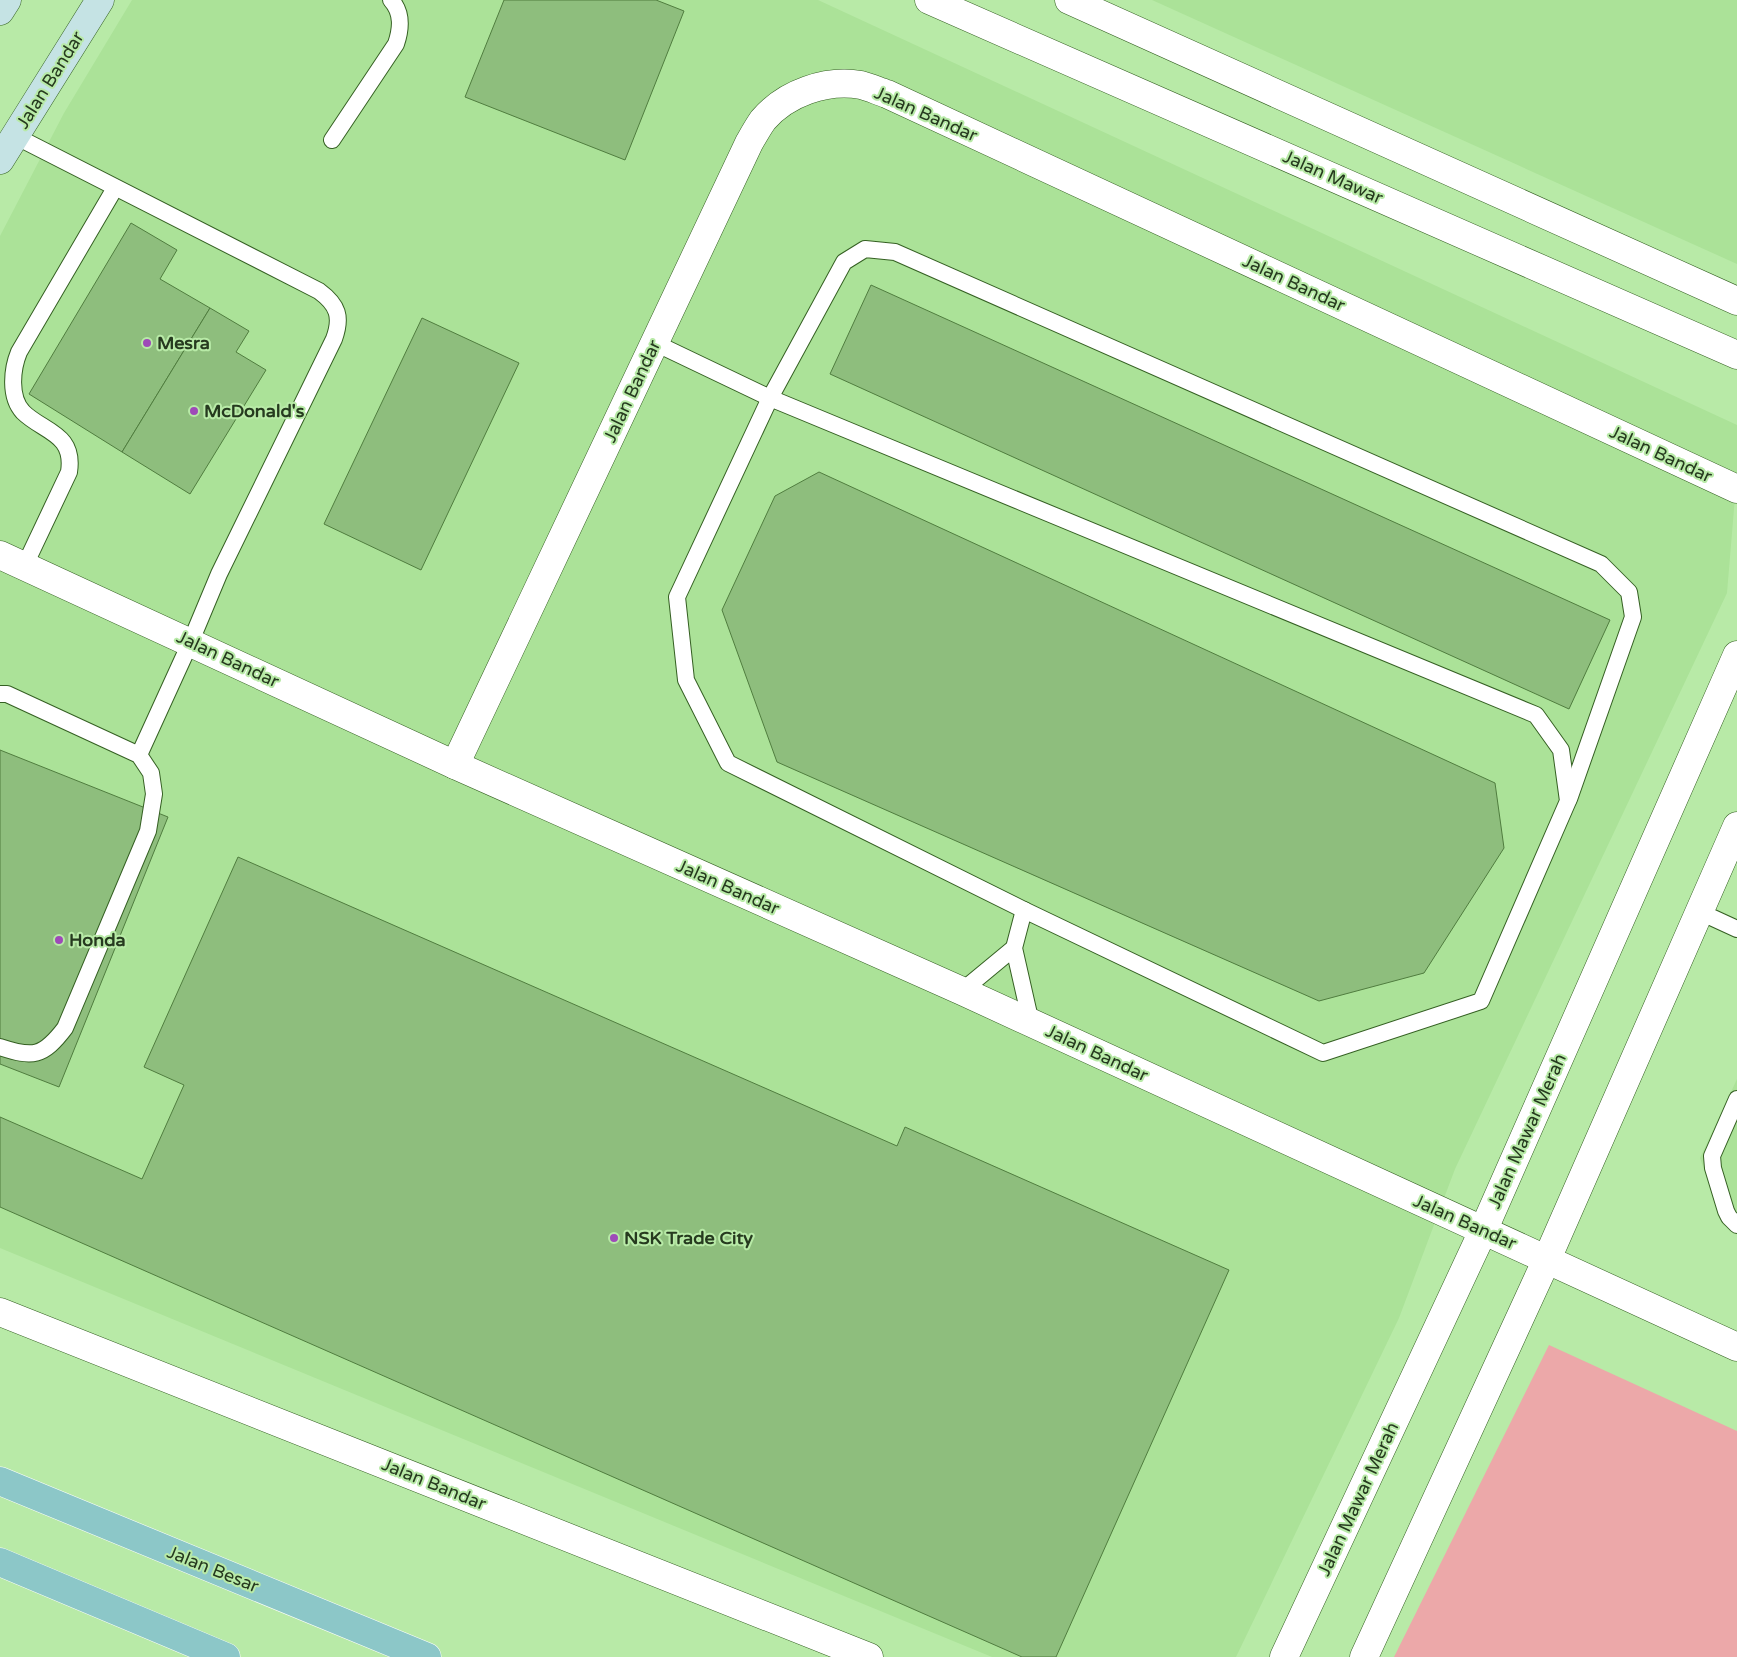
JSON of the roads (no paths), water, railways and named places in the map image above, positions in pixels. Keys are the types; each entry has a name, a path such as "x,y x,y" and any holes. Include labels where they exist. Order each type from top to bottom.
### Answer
{"main road":[{"path":"0,12 7,0"},
{"name":"Jalan Bandar","path":"0,160 100,0"},
{"name":"Jalan Besar","path":"0,1481 427,1657"},
{"path":"0,1562 226,1657"}],"street":[{"name":"Jalan Mawar","path":"929,0 1737,355"},
{"path":"1069,0 1737,302"},
{"name":"Jalan Bandar","path":"456,764 748,143 763,120 784,102 808,90 834,84 860,85 887,94 1737,490"},
{"name":"Jalan Bandar","path":"0,555 456,764 962,991 1737,1347"},
{"name":"Jalan Mawar Merah","path":"1284,1657 1483,1231 1737,655"},
{"path":"1364,1657 1547,1260 1737,826"},
{"name":"Jalan Bandar","path":"0,1312 868,1657"}],"lane":[{"path":"332,140 396,44 401,31 400,17 395,4 391,0"},
{"path":"15,136 319,291 330,299 337,312 339,325 334,339 219,574 139,755"},
{"path":"25,565 69,472 70,465 68,452 63,440 23,412 18,404 14,387 15,364 19,352 115,188"},
{"path":"864,249 895,252 1601,564 1629,592 1633,617 1568,801 1481,1001 1323,1053 1024,910 728,763 686,680 677,597 770,398 844,262 864,249"},
{"path":"655,343 770,398 1536,715 1561,750 1568,801"},
{"path":"0,694 7,694 139,755 151,773 154,794 148,831 64,1028 56,1040 46,1049 36,1053 25,1054 0,1047"},
{"path":"1024,910 1014,948 1032,1023"},
{"path":"1700,912 1737,929"},
{"path":"962,991 1014,948"},
{"path":"1737,1099 1714,1149 1711,1162 1726,1211 1737,1225"}],"place":[{"name":"Mesra","path":"147,343"},
{"name":"McDonald's","path":"194,411"},
{"name":"Honda","path":"59,940"},
{"name":"NSK Trade City","path":"614,1238"}]}
